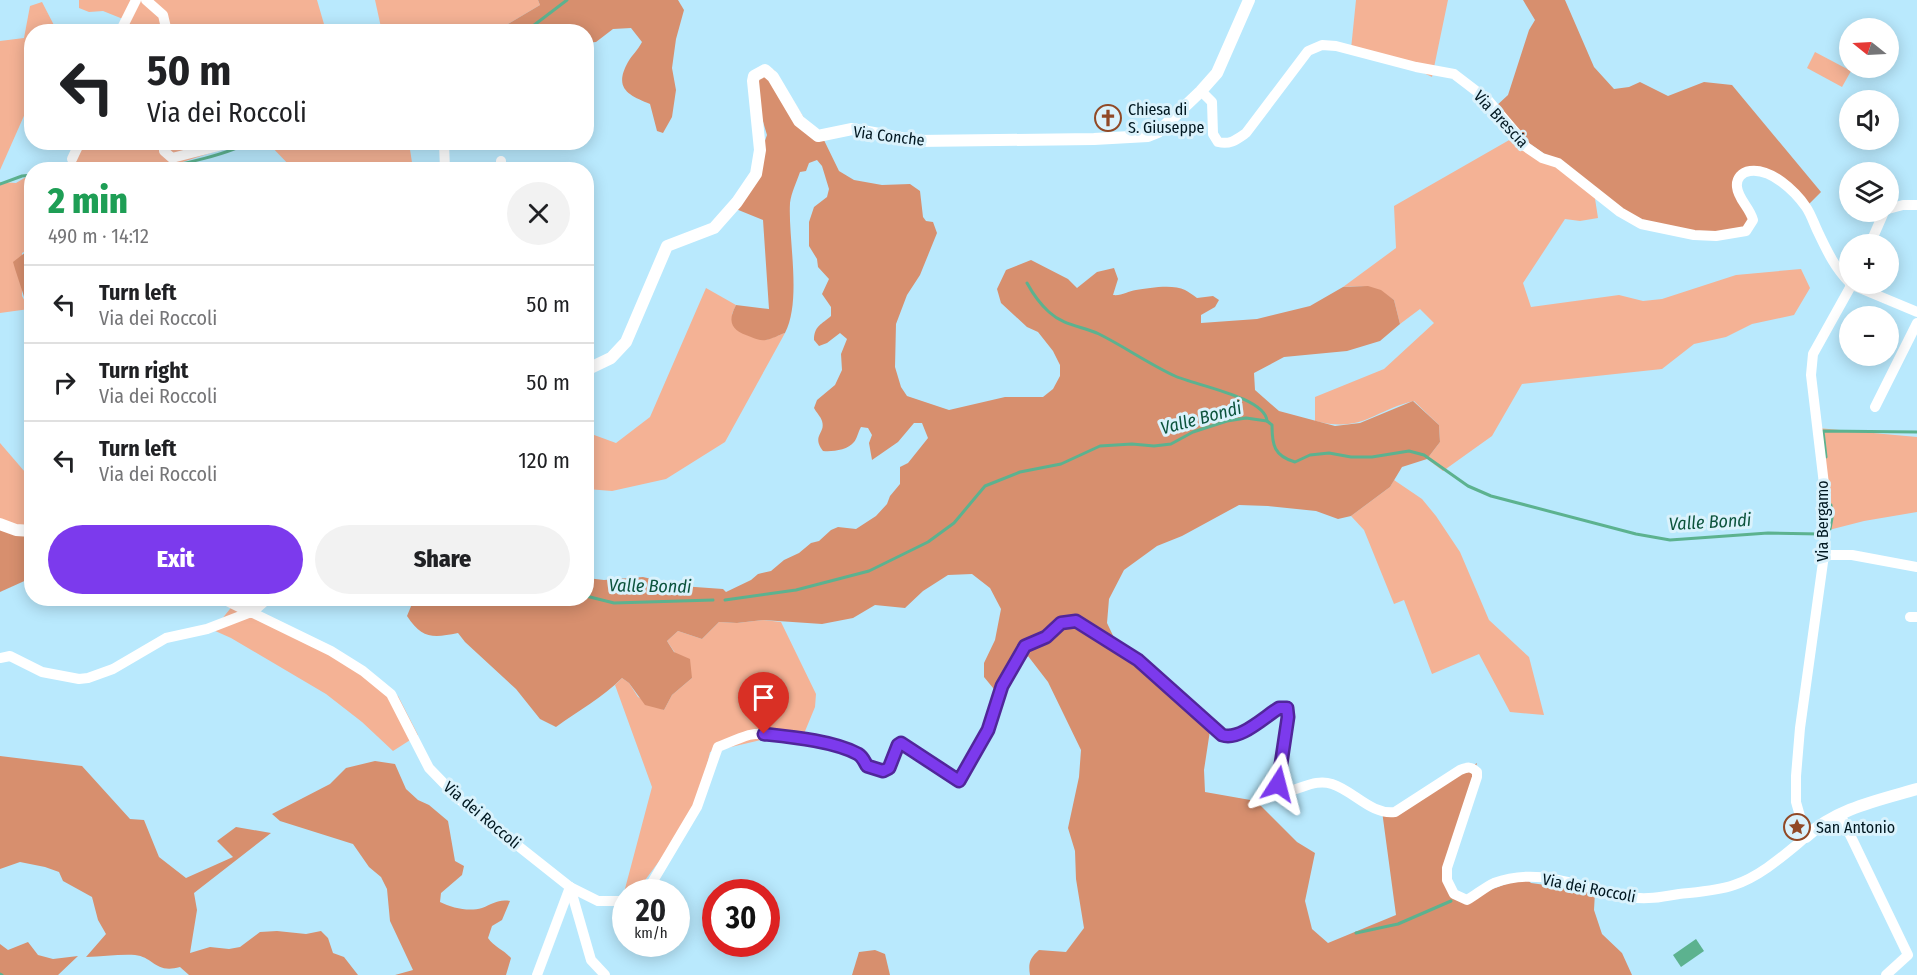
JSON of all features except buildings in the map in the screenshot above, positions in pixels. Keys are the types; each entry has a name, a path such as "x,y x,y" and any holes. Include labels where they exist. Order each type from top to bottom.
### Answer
{"street":[{"path":"124,24 136,0"},
{"path":"146,0 163,15 165,24"},
{"name":"Via Conche","path":"594,366 611,358 626,342 667,246 714,228 737,202 756,174 760,150 754,76 765,70 773,77 799,121 818,136 852,129 917,141 1094,139 1148,136 1158,132 1217,73 1249,0"},
{"name":"Via Brescia","path":"1201,91 1212,102 1214,134 1218,142 1226,144 1234,142 1246,133 1308,51 1322,45 1336,46 1416,67 1454,74 1488,100 1526,147 1542,158 1558,163 1620,212 1641,224 1666,230 1716,236 1746,231 1753,220 1741,199 1737,186 1739,176 1745,171 1754,170 1782,182 1806,207 1839,272"},
{"path":"72,159 76,150"},
{"path":"164,150 172,158 203,150"},
{"path":"1899,206 1917,205"},
{"name":"Via Bergamo","path":"1806,837 1796,802 1796,776 1800,728 1824,555 1826,501 1811,375 1813,354 1846,294"},
{"path":"1875,294 1917,312"},
{"path":"1875,407 1917,323"},
{"path":"0,524 24,530"},
{"path":"1824,555 1852,555 1917,567"},
{"path":"239,606 251,612"},
{"path":"0,658 10,656 42,672 79,680 113,669 166,638 207,629 251,612 258,606"},
{"name":"Via dei Roccoli","path":"251,612 331,651 363,671 391,694 429,768 460,800 570,887 598,901 612,901"},
{"name":"Via dei Roccoli","path":"654,879 697,807 718,747 749,735 792,737 839,747 861,755 867,766 883,771 889,768 898,745 901,743 959,781 988,730 1002,686 1025,646 1046,637 1061,623 1076,621 1138,660 1222,735 1229,737 1238,734 1279,708 1287,708 1288,717 1278,784 1282,792 1318,781 1331,783 1384,813 1395,812 1460,770 1473,768 1477,772 1477,777 1447,868 1447,880 1454,894 1467,900 1493,884 1513,878 1537,877 1559,879 1630,898 1650,899 1710,890 1733,885 1758,874 1806,837"},
{"path":"1806,837 1819,825 1840,814 1917,789"},
{"path":"1840,814 1908,955 1886,975"},
{"path":"537,975 570,887"},
{"path":"570,887 591,960 605,975"}],"shaded area":[{"path":"79,0 317,0 324,24 123,24 123,19 103,11 89,12 79,8"},
{"path":"375,0 538,0 540,5 508,24 380,24"},
{"path":"538,0 678,0 684,10 676,39 672,68 676,90 672,117 663,133 657,131 650,104 630,94 623,85 624,71 642,42 631,28 613,29 594,42 594,24 508,24 540,5"},
{"path":"1356,0 1448,0 1432,77 1403,63 1351,49"},
{"path":"1523,0 1565,0 1594,67 1614,89 1629,87 1640,82 1668,96 1704,82 1732,85 1821,192 1806,207 1767,174 1739,176 1750,226 1716,236 1641,224 1518,135 1494,108 1508,95 1529,30 1535,20"},
{"path":"42,2 53,24 27,24 30,6"},
{"path":"24,38 24,116 0,170 0,41"},
{"path":"1815,52 1839,65 1839,78 1847,78 1842,87 1807,68"},
{"path":"766,67 774,70 809,126 821,134 839,171 854,180 882,185 910,184 920,191 923,217 926,221 933,222 937,233 920,275 907,295 896,324 895,367 901,387 907,396 949,410 1005,397 1043,397 1053,389 1060,376 1060,365 1053,351 1038,332 1027,327 1001,303 997,289 1006,270 1031,260 1068,279 1077,288 1097,272 1114,268 1118,279 1113,295 1141,289 1168,287 1180,288 1197,298 1213,296 1219,300 1215,307 1201,315 1201,323 1257,319 1310,306 1343,287 1368,286 1381,290 1394,300 1400,324 1380,341 1347,351 1284,357 1254,373 1255,390 1279,411 1335,426 1360,423 1413,401 1439,425 1440,442 1427,459 1402,467 1390,487 1351,516 1338,519 1316,511 1239,505 1182,536 1157,546 1124,570 1109,599 1107,623 1118,646 1211,724 1204,770 1205,792 1256,801 1297,842 1315,853 1305,901 1312,929 1328,943 1396,915 1382,811 1415,802 1477,763 1450,858 1452,893 1460,901 1525,877 1531,883 1595,892 1594,910 1602,934 1622,953 1632,975 1030,975 1030,961 1039,950 1066,952 1084,928 1076,879 1075,851 1068,828 1079,777 1081,750 1048,682 1028,656 998,694 984,677 984,663 995,640 1001,609 990,588 972,574 948,575 923,591 905,608 875,605 853,618 822,624 763,620 737,623 719,622 702,639 678,631 667,641 674,652 690,659 692,678 672,695 664,710 645,705 629,683 622,678 599,698 556,727 540,719 516,689 458,633 442,636 429,635 412,624 407,616 411,606 594,606 594,579 643,577 681,586 723,589 726,592 758,574 771,571 811,543 819,541 831,530 838,527 856,529 876,516 900,484 900,467 908,463 928,438 922,423 914,423 898,442 872,460 869,443 872,435 868,428 861,427 854,442 840,450 823,451 818,441 823,425 814,408 817,400 835,385 842,370 841,354 847,339 840,333 819,346 814,340 817,328 831,316 831,307 822,294 829,279 818,267 817,259 809,246 809,222 814,207 827,197 829,189 822,166 817,160 809,163 806,171 800,172 790,203 794,287 793,304 785,333 760,340 745,335 733,326 732,317 736,305 769,309 763,220 731,207 755,170 767,135 752,85"},
{"path":"1518,135 1594,192 1598,218 1580,221 1565,219 1523,283 1531,307 1619,295 1643,301 1662,299 1736,275 1801,269 1810,288 1794,315 1752,324 1726,337 1694,344 1662,369 1522,384 1492,436 1443,471 1427,459 1440,442 1439,425 1414,401 1356,423 1331,424 1315,421 1315,397 1384,369 1434,323 1420,309 1400,324 1394,300 1387,295 1370,288 1343,287 1396,248 1394,206"},
{"path":"80,150 219,150 183,162 74,162"},
{"path":"275,150 410,150 412,162 286,162"},
{"path":"24,178 22,296 24,310 0,313 0,182 16,183"},
{"path":"24,253 24,296 13,262"},
{"path":"706,288 736,305 732,314 766,340 785,333 725,442 666,479 612,491 594,490 594,435 616,443 650,417"},
{"path":"1818,428 1917,437 1917,512 1864,521 1825,531"},
{"path":"0,443 24,471 24,527 0,522"},
{"path":"1394,480 1422,499 1436,516 1460,552 1489,620 1529,657 1544,715 1510,712 1479,654 1432,674 1404,600 1394,604 1364,530 1351,516 1390,487"},
{"path":"0,522 24,527 24,581 0,592"},
{"path":"232,606 252,606 398,696 418,735 393,751 362,722 326,694 231,638 213,630"},
{"path":"763,620 781,622 816,694 815,707 801,741 786,734 710,752 697,810 646,879 628,879 652,787 615,685 622,678 629,683 638,697 664,710 672,695 692,678 667,641 678,631 702,639 719,622 737,623"},
{"path":"0,756 82,766 130,819 144,820 159,857 186,878 233,857 217,841 236,827 271,833 194,893 197,910 190,953 210,947 229,949 240,947 260,932 306,934 321,931 328,938 333,953 344,957 358,975 189,975 180,967 172,969 160,967 141,956 86,957 106,934 98,920 92,897 63,881 59,872 45,867 20,862 0,869"},
{"path":"375,761 395,764 406,789 448,821 455,861 464,866 462,875 441,893 440,902 455,908 472,910 499,901 510,901 502,920 492,926 488,938 511,958 506,975 395,975 413,970 390,921 387,889 381,877 369,867 353,844 280,821 272,814 330,784 346,768"},
{"path":"1696,939 1704,951 1681,967 1673,955"},
{"path":"28,942 38,955 53,959 78,956 58,975 0,975 0,944 8,950"},
{"path":"875,950 885,954 890,975 852,975 859,952"}],"waterway":[{"path":"536,24 567,0"},
{"path":"190,162 231,150"},
{"path":"0,184 24,176"},
{"name":"Valle Bondi","path":"1027,283 1043,306 1055,317 1099,334 1184,380 1227,393 1254,405 1272,425 1274,444 1278,453 1288,460 1295,462 1310,455 1329,453 1351,457 1372,457 1409,451 1424,455 1468,486 1491,496 1636,534 1670,540 1768,533 1820,534"},
{"name":"Valle Bondi","path":"725,600 796,590 869,571 928,542 954,523 985,486 1020,472 1061,464 1100,446 1171,444 1193,432 1227,421 1246,418 1267,421"},
{"name":"Valle Bondi","path":"1826,457 1823,431 1917,432"},
{"name":"Valle Bondi","path":"1830,529 1831,505"},
{"name":"Valle Bondi","path":"594,598 614,603 713,600"},
{"path":"1356,933 1398,924 1451,901"}],"place":[{"name":"Chiesa di S. Giuseppe","path":"1108,118"},
{"name":"San Antonio","path":"1797,827"}],"route":[{"path":"764,734 792,737 839,747 861,755 867,766 883,771 889,768 898,745 901,743 959,781 988,730 1002,686 1025,646 1046,637 1061,623 1076,621 1138,660 1222,735 1229,737 1238,734 1279,708 1287,708 1289,712 1278,784"}]}
